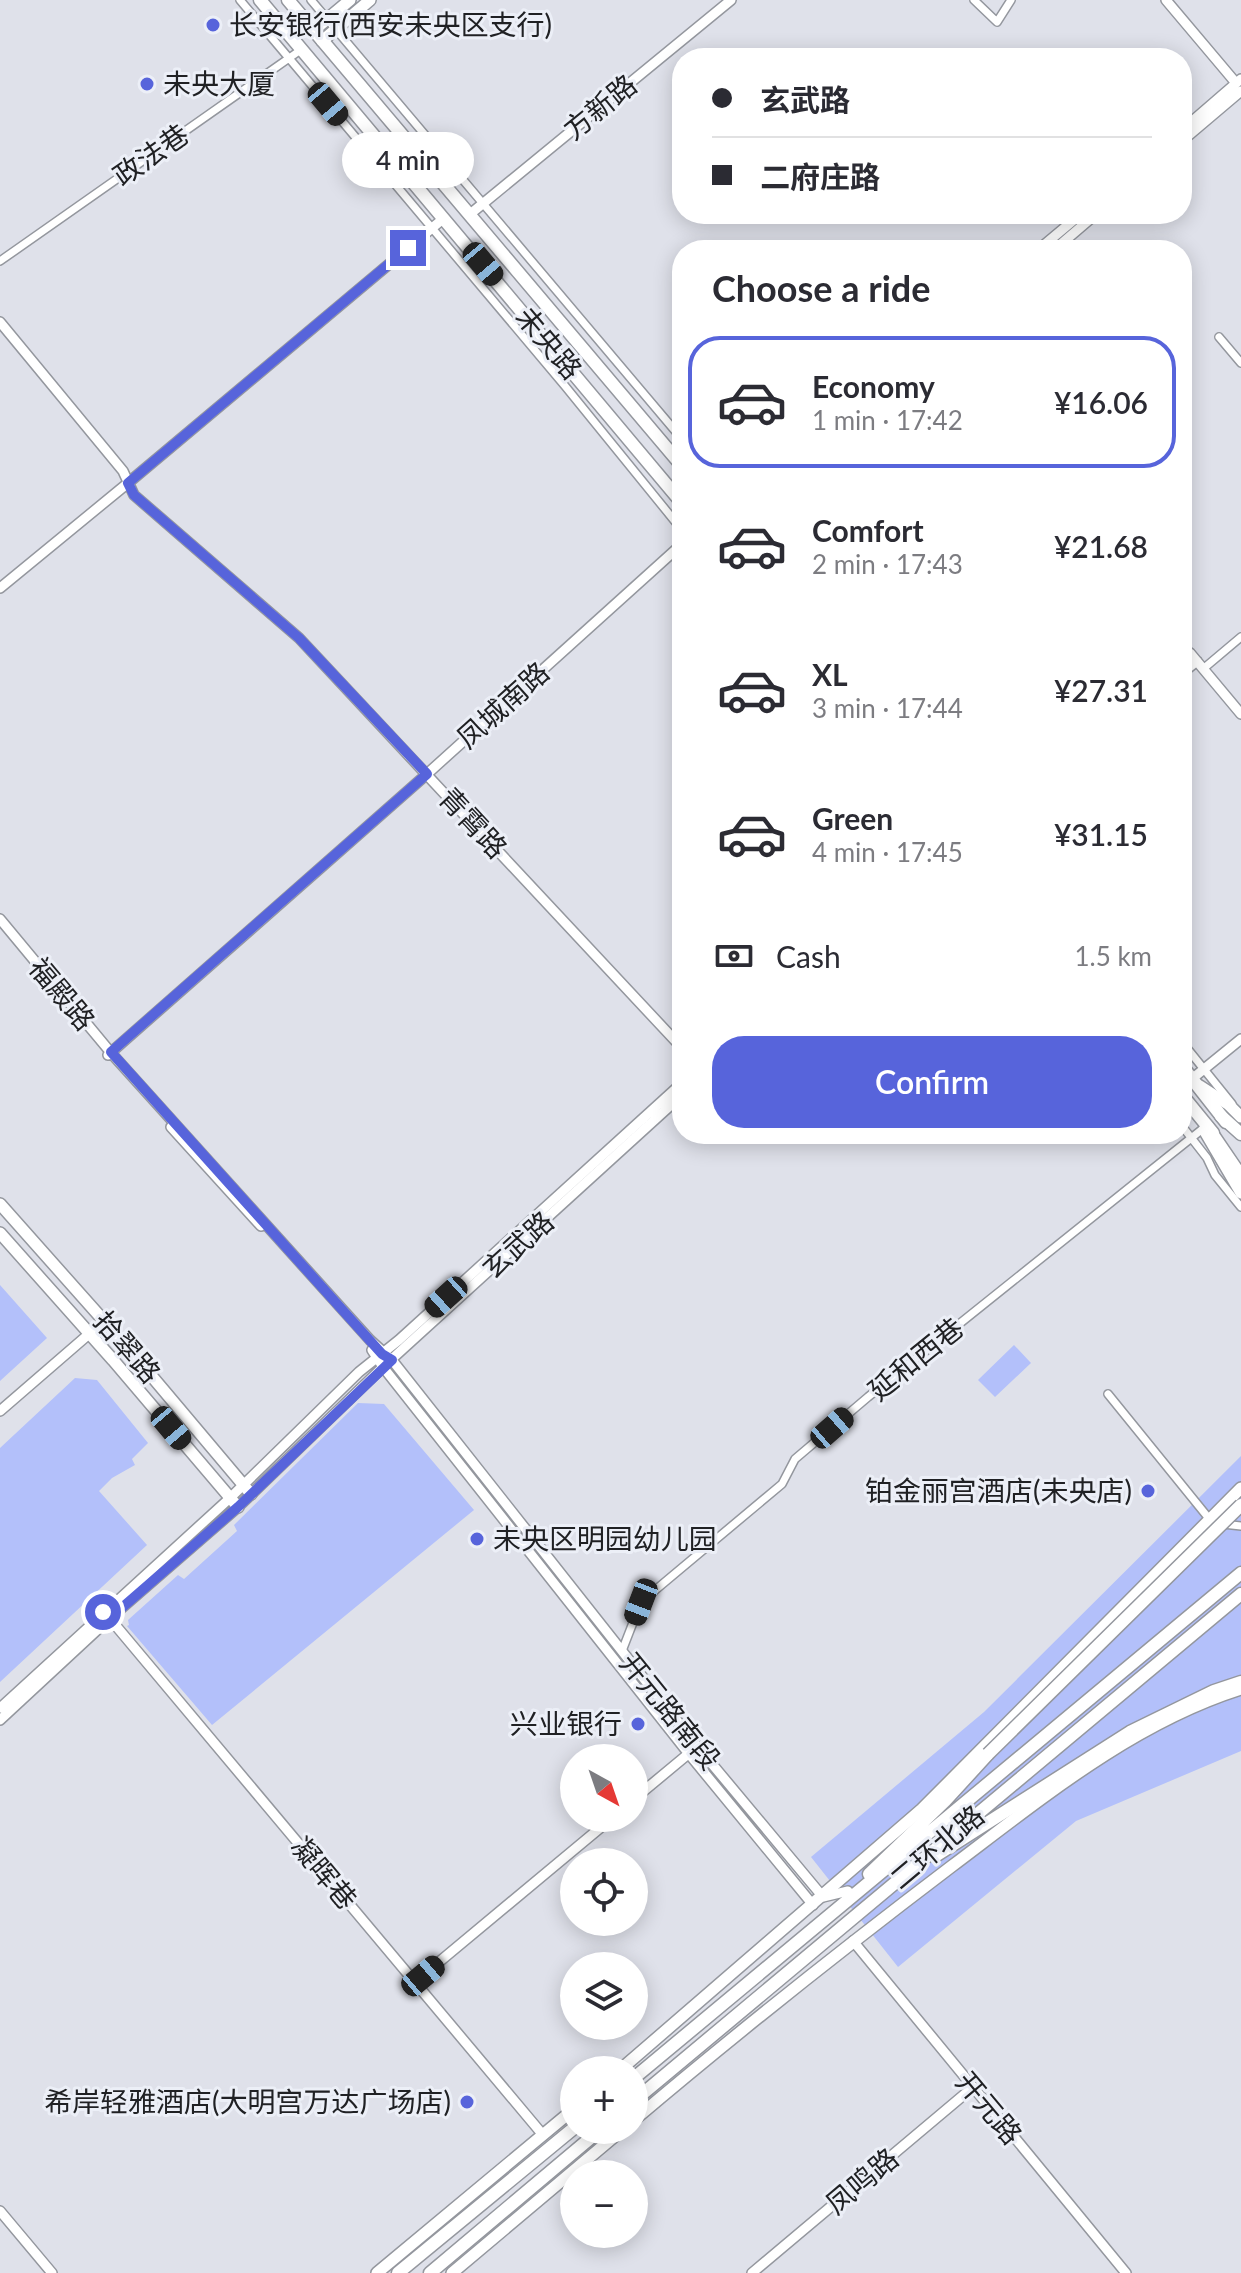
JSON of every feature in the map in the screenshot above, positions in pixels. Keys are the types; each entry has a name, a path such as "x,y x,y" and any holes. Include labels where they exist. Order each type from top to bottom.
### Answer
{"main road":[{"name":"未央路","path":"260,0 672,491"},
{"name":"未央路","path":"288,0 672,454"},
{"path":"318,36 327,19 350,0"},
{"path":"318,36 336,30 370,0"},
{"path":"1192,1078 1241,1137"},
{"path":"1195,1081 1241,1116"},
{"path":"1192,1108 1241,1176"},
{"path":"1205,1127 1241,1165"},
{"path":"1205,1127 1241,1193"},
{"name":"拾翠路","path":"0,1204 247,1490"},
{"name":"拾翠路","path":"0,1233 234,1503"},
{"path":"636,2056 922,1809 1241,1488"},
{"path":"819,1926 848,1891 945,1801 988,1754 1241,1505"},
{"name":"二环北路","path":"648,2066 1241,1573"},
{"name":"二环北路","path":"648,2089 1241,1594"},
{"path":"897,1880 1130,1732 1214,1691 1241,1682"},
{"path":"648,2109 853,1941 1030,1807 1121,1745 1177,1715 1241,1689"},
{"path":"377,2273 560,2121"},
{"path":"398,2273 560,2140"},
{"path":"430,2273 583,2144"},
{"path":"452,2273 605,2144"}],"street":[{"path":"240,0 672,518"},
{"path":"311,0 672,427"},
{"name":"方新路","path":"672,48 731,0"},
{"path":"974,0 997,22 1011,0"},
{"path":"1166,0 1239,84"},
{"name":"方新路","path":"469,215 672,48"},
{"name":"政法巷","path":"0,261 302,49"},
{"path":"1192,122 1239,84"},
{"path":"1192,131 1239,84"},
{"path":"0,588 444,218"},
{"path":"1050,240 1069,224"},
{"path":"1066,240 1084,224"},
{"name":"青霄路","path":"0,322 123,471 134,495 299,638 672,1037"},
{"path":"1219,337 1241,363"},
{"name":"凤城南路","path":"109,1054 672,553"},
{"path":"1241,637 1193,661 1241,714"},
{"name":"福殿路","path":"0,919 109,1054"},
{"name":"福殿路","path":"0,927 109,1054 384,1359"},
{"path":"1195,1081 1241,1039"},
{"path":"1192,1054 1241,1116"},
{"name":"玄武路","path":"0,1708 234,1503 384,1359 672,1092"},
{"name":"玄武路","path":"384,1359 672,1104"},
{"name":"延和西巷","path":"1192,1138 1205,1127"},
{"path":"1192,1138 1215,1175 1241,1207"},
{"name":"延和西巷","path":"622,1651 641,1602 782,1484 795,1459 1184,1144"},
{"path":"0,1411 104,1321"},
{"name":"开元路南段","path":"384,1359 622,1651 693,1750 823,1897"},
{"name":"开元路南段","path":"384,1359 813,1905"},
{"path":"1108,1394 1210,1520 1241,1526"},
{"name":"玄武路","path":"0,1720 106,1615"},
{"name":"凝晖巷","path":"106,1615 543,2135"},
{"path":"648,1787 693,1750"},
{"path":"415,1982 595,1832"},
{"path":"823,1897 848,1891"},
{"name":"开元路","path":"853,1941 1126,2273"},
{"name":"凤鸣路","path":"752,2273 972,2088"},
{"path":"0,2211 52,2273"}],"shaded area":[{"path":"0,1285 47,1338 0,1381"},
{"path":"1014,1345 1031,1363 995,1397 978,1380"},
{"path":"75,1378 97,1380 148,1443 132,1459 135,1465 112,1478 99,1491 147,1545 0,1682 0,1448"},
{"path":"358,1403 384,1404 474,1510 212,1725 127,1626 128,1620 178,1575 184,1579 237,1531 234,1525"},
{"path":"1241,1456 1241,1751 1076,1821 898,1967 811,1857 984,1712"}],"place":[{"name":"长安银行(西安未央区支行)","path":"213,25"},
{"name":"未央大厦","path":"147,84"},
{"name":"铂金丽宫酒店(未央店)","path":"1148,1491"},
{"name":"未央区明园幼儿园","path":"477,1539"},
{"name":"兴业银行","path":"638,1724"},
{"name":"希岸轻雅酒店(大明宫万达广场店)","path":"467,2102"}],"route":[{"path":"103,1612 109,1619 238,1507 392,1360 382,1354 111,1052 427,774 299,638 134,495 128,483 408,248"}]}
